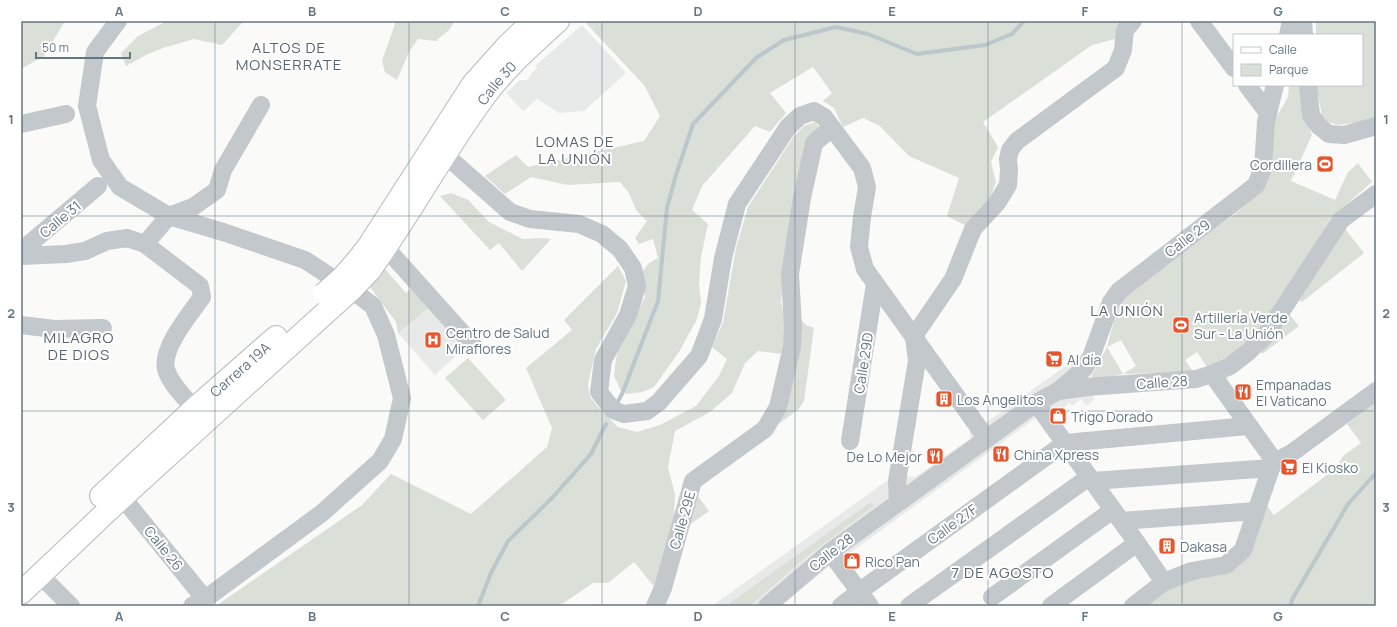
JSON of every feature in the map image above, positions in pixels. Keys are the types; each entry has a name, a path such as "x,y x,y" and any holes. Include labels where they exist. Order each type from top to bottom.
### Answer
{"main road":[{"name":"Calle 30","path":"439,150 473,84 532,21"},
{"name":"Calle 30","path":"439,150 518,58 558,21"},
{"name":"Carrera 19A","path":"30,574 122,497 308,319 343,277 363,265 386,248 439,150"},
{"name":"Carrera 19A","path":"363,265 368,247 439,150"},
{"name":"Carrera 19A","path":"21,593 30,574 194,409 308,319"}],"street":[{"path":"118,21 95,52 87,106 101,160 120,187 169,216 223,232 305,260 346,286 373,306 386,335 402,398 393,439 380,461 322,513 199,602"},
{"path":"898,502 897,481 917,361 914,336 953,279 973,229 997,203 1008,185 1008,159 1010,150 1016,141 1116,68 1123,50 1126,30 1134,21"},
{"path":"1199,21 1233,67"},
{"path":"1288,34 1291,21"},
{"path":"1303,21 1304,34"},
{"path":"1248,86 1268,113"},
{"name":"Calle 29","path":"1084,369 1091,357 1111,302 1119,291 1256,185 1263,168 1266,122 1275,86"},
{"path":"1308,86 1311,115 1319,126 1329,134 1344,135 1376,126"},
{"path":"145,244 169,216 193,207 216,190 223,170 261,105"},
{"path":"439,150 510,212 530,219 579,224 602,234 620,249 633,268 637,286 628,315 603,360 599,392 613,410 624,414 647,411 659,402 699,356 713,319 723,258 737,204 788,127 800,116 814,112 824,117 862,168 867,187 859,246 865,269 987,439"},
{"path":"21,124 66,114"},
{"name":"Calle 29E","path":"656,606 663,588 693,481 765,429 778,407 792,347 793,326 790,274 802,198 814,143 832,128"},
{"name":"Calle 31","path":"21,251 98,186"},
{"name":"Calle 28","path":"768,606 830,552 1036,403 1058,391 1087,387 1196,379 1230,366 1265,336 1342,220 1376,194"},
{"path":"21,256 66,254 85,251 107,242 127,238 145,244 200,286 202,297 169,346 165,362 166,370 171,380 194,409"},
{"path":"386,248 473,345"},
{"name":"Calle 29D","path":"850,441 875,284"},
{"path":"21,325 54,329 103,328"},
{"path":"1084,369 1087,387"},
{"path":"1058,391 1084,369"},
{"path":"1212,374 1273,465"},
{"path":"909,606 1091,479 1273,465 1376,391"},
{"path":"1036,403 1164,582"},
{"path":"1064,442 1248,426"},
{"name":"Calle 27F","path":"841,606 1064,442"},
{"path":"1133,606 1164,582 1192,572 1226,565 1243,550 1273,465"},
{"name":"Calle 26","path":"122,497 199,602"},
{"path":"991,601 1117,516 1256,511"},
{"path":"1051,606 1137,543"},
{"path":"830,552 870,606"},
{"path":"30,574 71,606"}],"shaded area":[{"path":"582,25 626,73 584,111 559,113 537,99 523,111 506,93 520,80 528,80 537,68 535,66"},
{"name":"Centro de Salud Miraflores","path":"432,305 468,345 435,375 399,334"},
{"path":"1084,353 1087,387 1095,399 1086,406 1081,399 1072,406 1070,403 1061,410 1058,406 1039,420 1037,417 843,558 832,564 781,606 712,606 888,480 905,476 915,477 971,438 969,427 984,424"}],"green space":[{"path":"21,21 65,21 44,56 21,69"},
{"path":"167,21 244,21 222,45 194,39 163,48 126,66 121,53 138,36"},
{"path":"396,21 455,21 449,30 436,41 418,39 409,52 397,80 385,72 382,61"},
{"path":"584,21 1123,21 1115,39 1092,45 983,122 998,147 991,162 996,182 990,198 978,210 966,226 947,216 959,178 909,156 880,126 863,118 843,127 834,108 823,101 832,93 813,67 770,93 786,113 770,132 755,126 702,186 692,210 708,224 701,257 699,284 701,303 697,319 679,352 654,387 642,392 627,394 621,391 614,376 617,354 645,297 641,273 649,263 658,258 653,239 639,244 635,238 647,221 636,210 629,193 620,182 568,185 531,177 505,194 485,176 516,155 528,167 644,141 660,116 644,85"},
{"path":"1316,21 1376,21 1376,120 1337,125 1327,121 1322,115 1316,86 1363,86 1363,34 1316,34"},
{"path":"1289,86 1303,86 1305,113 1312,135 1291,181 1335,200 1348,172 1358,163 1372,182 1331,218 1285,292 1260,328 1240,348 1207,367 1197,352 1185,360 1193,372 1123,374 1136,366 1121,340 1107,347 1116,312 1122,300 1159,268 1235,214 1261,191 1275,120 1288,97"},
{"path":"815,122 821,130 785,266 781,302 786,323 782,354 758,351 745,363 732,393 710,412 675,431 668,467 675,495 673,535 656,589 634,562 608,583 593,583 559,606 221,606 220,603 362,505 391,474 471,514 547,447 552,428 526,368 572,330 564,320 618,266 626,281 617,313 596,349 588,384 590,397 618,427 637,432 660,425 696,406 719,376 727,359 712,347 723,322 736,248 748,207 794,136 804,126"},
{"path":"451,193 468,200 489,222 523,239 551,239 522,271 499,243 490,250 440,196"},
{"path":"1345,229 1364,253 1302,302 1299,300"},
{"path":"384,268 406,293 414,286 432,305 398,334 396,322 370,287"},
{"path":"792,309 806,325 814,328 804,401 799,409 774,427"},
{"path":"1289,314 1299,326 1262,354 1260,351"},
{"path":"1107,347 1123,374 1096,380 1092,379 1092,375"},
{"path":"468,358 506,400 483,420 445,378"},
{"path":"1376,401 1376,606 1146,606 1162,593 1181,583 1217,573 1266,505 1274,515 1336,468 1343,456 1361,443 1347,424"},
{"path":"695,492 709,511 681,531"},
{"path":"871,502 874,506 805,558 750,606 726,606"}],"waterway":[{"path":"616,405 622,394 658,301 667,208 675,178 693,124 756,58 784,40 836,27 868,34 917,54 985,45 1012,34 1024,21"},
{"path":"478,606 491,573 508,541 553,497 591,454 606,424"},
{"path":"1290,606 1293,598 1348,504 1376,473"}],"place":[{"name":"Cordillera","path":"1325,164"},
{"name":"Artillería Verde Sur - La Unión","path":"1181,325"},
{"name":"Centro de Salud Miraflores","path":"433,340"},
{"name":"Al día","path":"1054,359"},
{"name":"Empanadas El Vaticano","path":"1243,392"},
{"name":"Los Angelitos","path":"944,399"},
{"name":"Trigo Dorado","path":"1058,416"},
{"name":"China Xpress","path":"1001,454"},
{"name":"De Lo Mejor","path":"935,456"},
{"name":"El Kiosko","path":"1289,467"},
{"name":"Dakasa","path":"1167,546"},
{"name":"Rico Pan","path":"852,561"}],"district":[{"name":"ALTOS DE MONSERRATE","path":"289,56"},
{"name":"LOMAS DE LA UNIÓN","path":"575,150"},
{"name":"LA UNIÓN","path":"1127,310"},
{"name":"MILAGRO DE DIOS","path":"79,346"},
{"name":"7 DE AGOSTO","path":"1003,572"}]}
